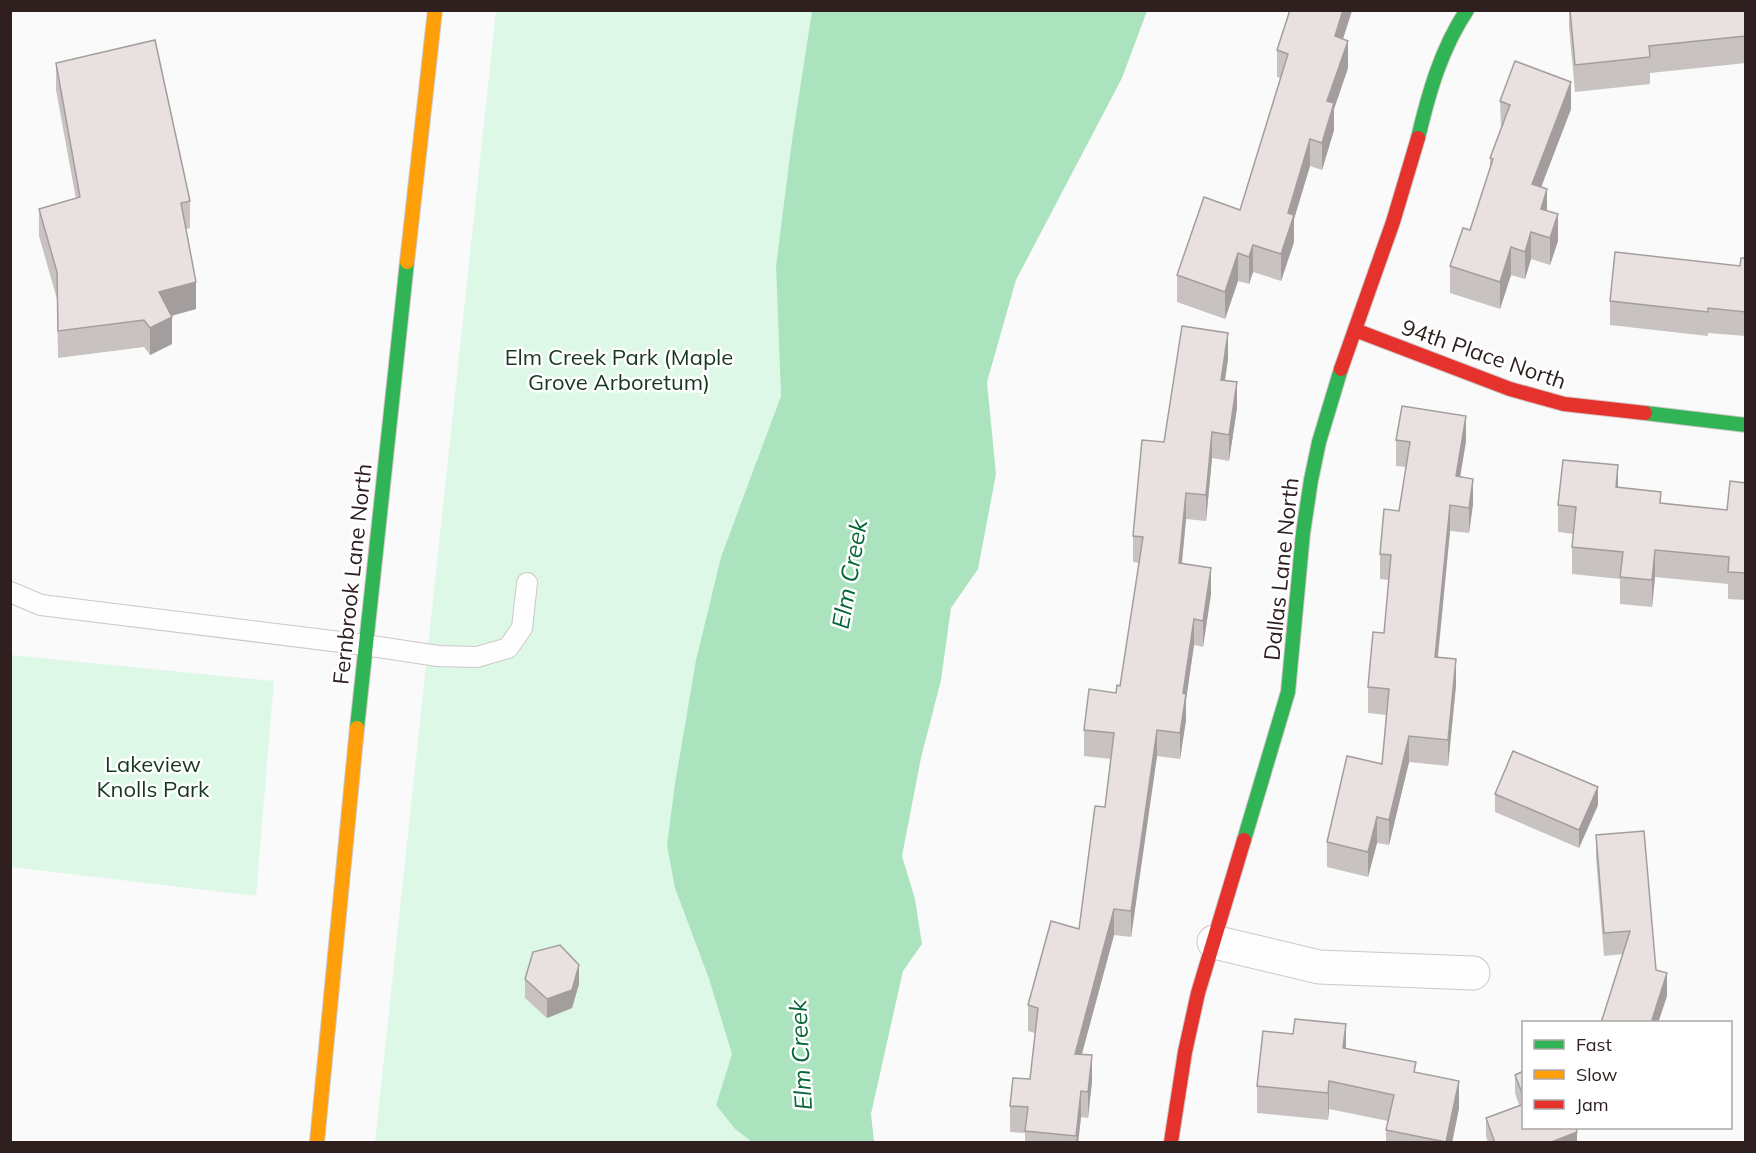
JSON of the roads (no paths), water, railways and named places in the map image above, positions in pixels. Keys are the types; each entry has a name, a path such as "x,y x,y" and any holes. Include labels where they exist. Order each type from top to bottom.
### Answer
{"street":[{"name":"Fernbrook Lane North","path":"317,1143 365,645 435,10"},
{"name":"Dallas Lane North","path":"1171,1143 1196,1002 1288,692 1294,650 1305,520 1311,480 1330,396 1405,184 1440,58 1455,25 1467,10"},
{"name":"94th Place North","path":"1355,330 1510,390 1564,404 1746,425"},
{"path":"1214,942 1319,968 1473,973"}],"lane":[{"path":"10,592 41,605 438,656 477,657 508,648 522,628 527,583"}],"water":[{"name":"Elm Creek","path":"812,11 1147,11 1122,78 1016,280 987,382 996,474 978,569 951,608 941,680 921,758 902,856 915,899 922,944 903,971 871,1114 874,1142 752,1142 735,1129 716,1105 732,1054 709,979 675,888 667,845 696,660 721,557 781,396 776,266"}],"park label":[{"name":"Elm Creek Park (Maple Grove Arboretum)","path":"619,370"},
{"name":"Lakeview Knolls Park","path":"153,776"}]}
